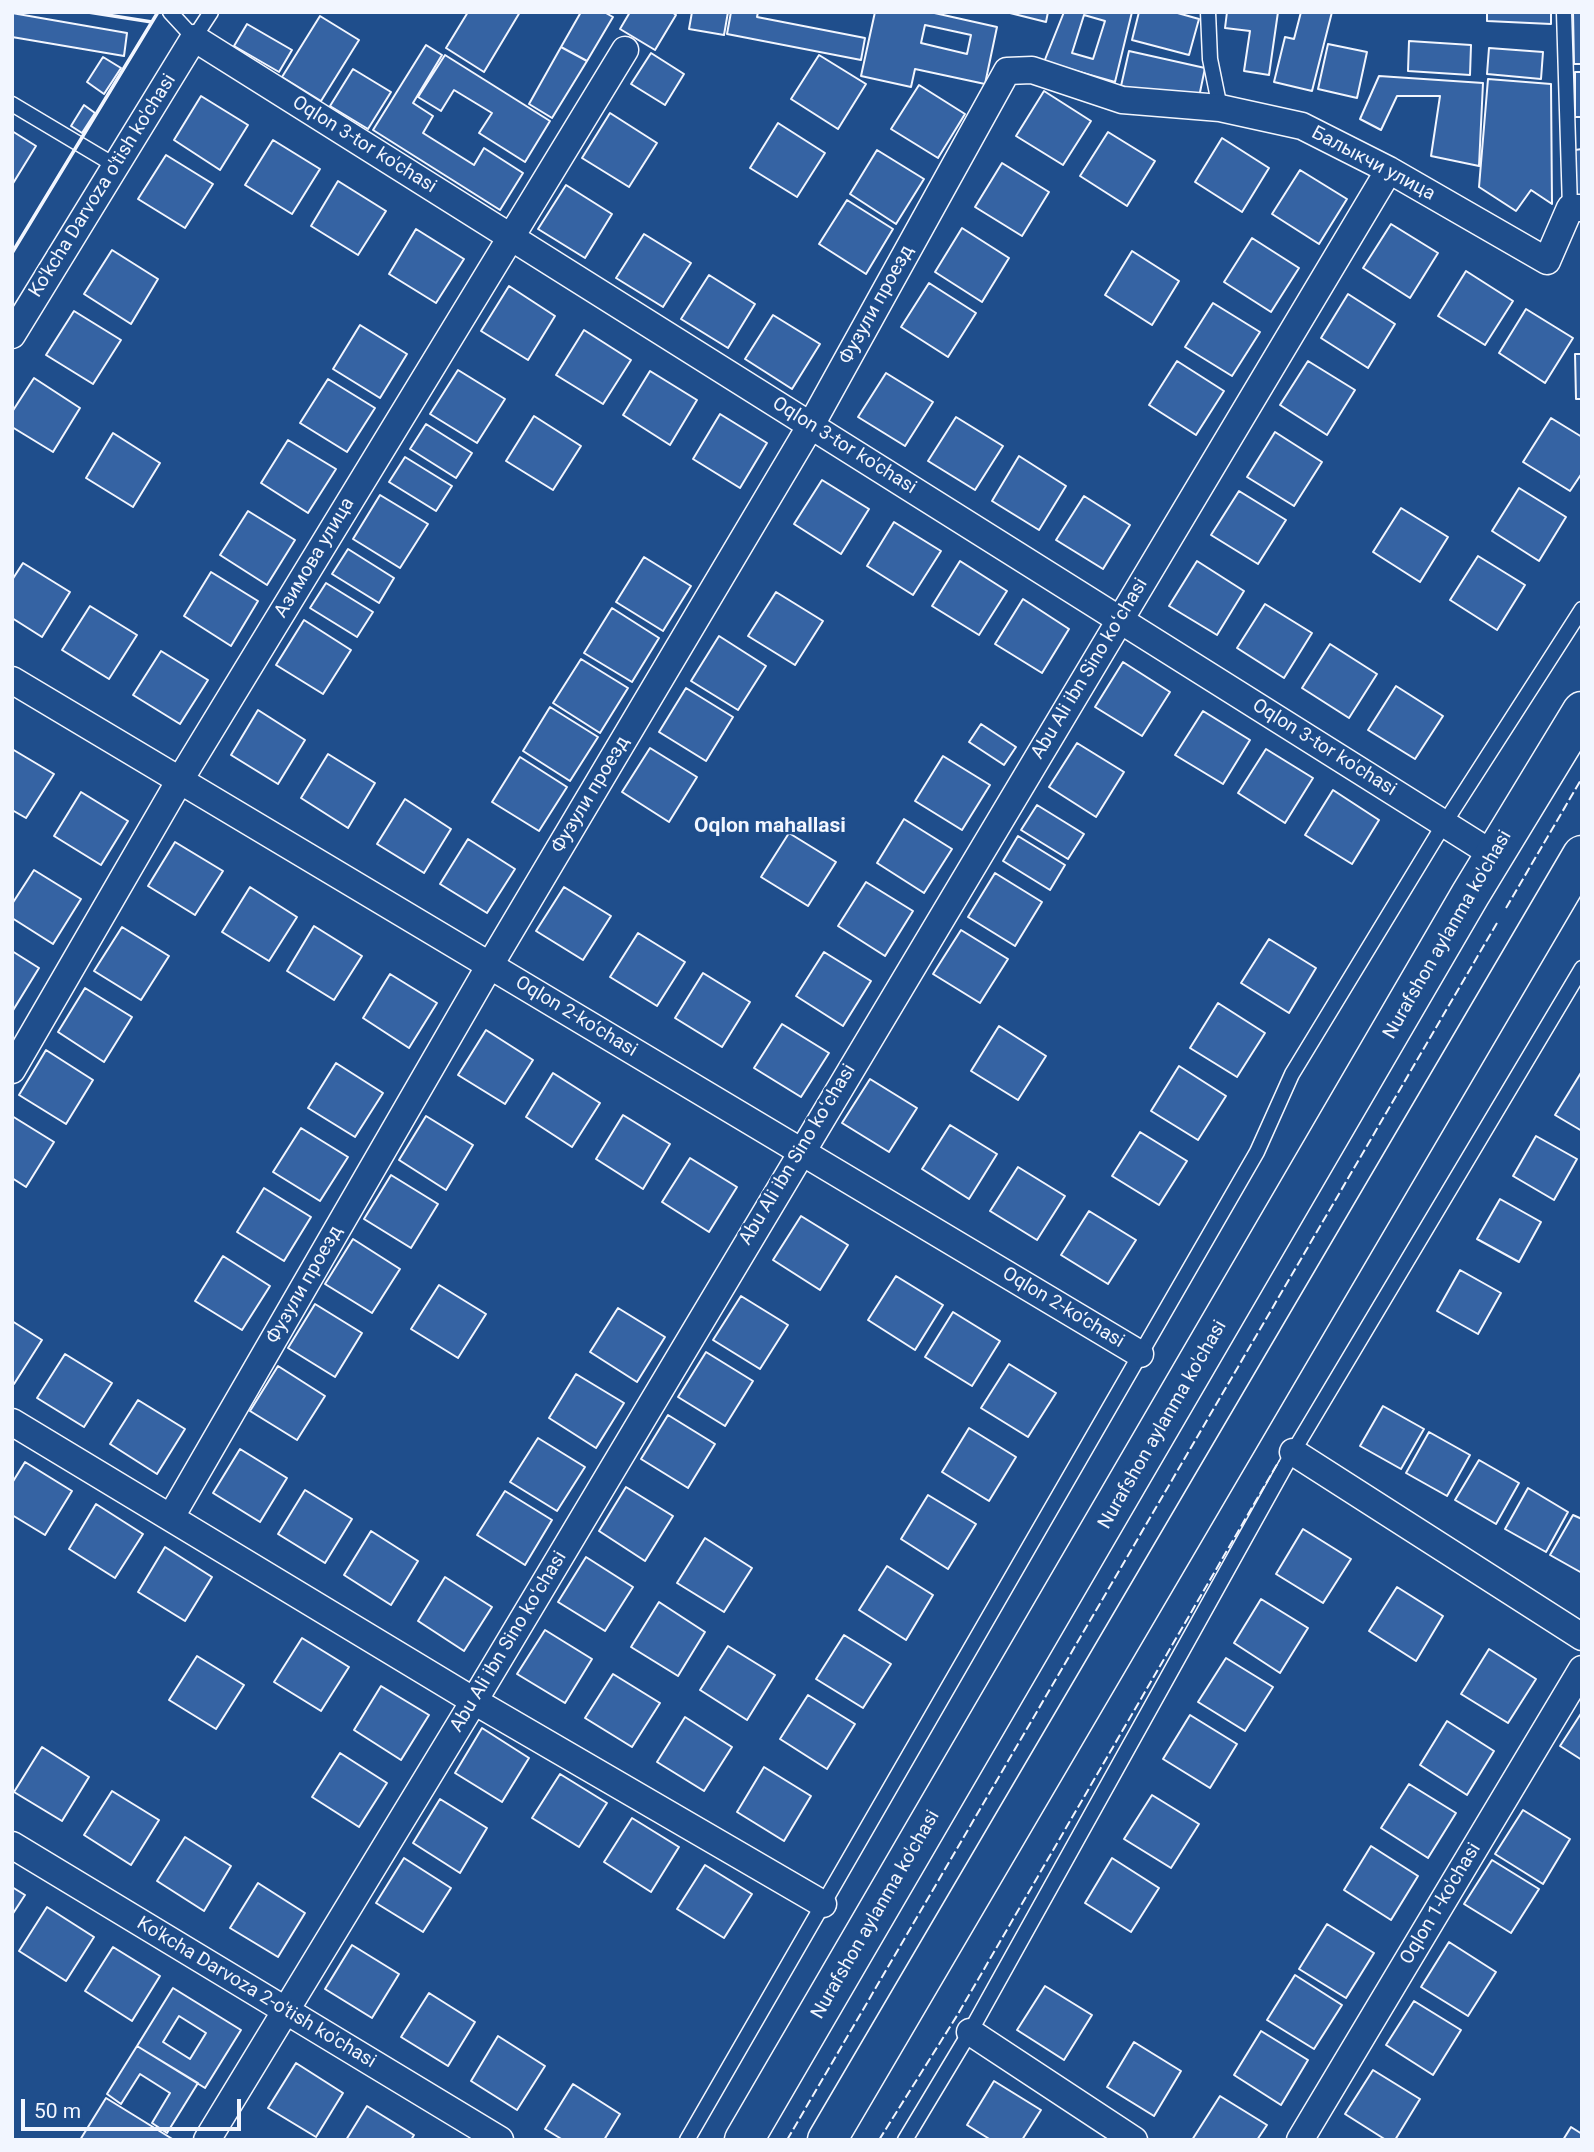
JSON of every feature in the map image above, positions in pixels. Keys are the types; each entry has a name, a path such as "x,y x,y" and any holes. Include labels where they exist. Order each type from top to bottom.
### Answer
{"main road":[{"name":"Nurafshon aylanma ko'chasi","path":"744,2140 1494,855 1582,711"},
{"path":"827,2140 1582,855"}],"street":[{"name":"Ko'kcha Darvoza o'tish ko'chasi","path":"12,335 194,38"},
{"name":"Oqlon 3-tor ko'chasi","path":"194,38 1494,855"},
{"name":"Азимова улица","path":"12,1070 180,780 625,50"},
{"name":"Балыкчи улица","path":"1007,71 1032,70 1122,100 1220,108 1302,126 1389,170 1547,261 1576,208"},
{"name":"Фузули проезд","path":"171,1517 490,965 811,425 1007,71"},
{"name":"Abu Ali ibn Sino koʻchasi","path":"207,2140 474,1701 1389,170"},
{"name":"Oqlon 2-ko‘chasi","path":"12,680 1140,1354"},
{"path":"15,1429 171,1517 474,1701 822,1904"},
{"path":"1293,1452 1582,1637"},
{"name":"Oqlon 1-ko'chasi","path":"1300,2140 1582,1669"},
{"name":"Ko'kcha Darvoza 2-o'tish ko'chasi","path":"12,1845 500,2140"},
{"path":"970,2032 1134,2140"}],"lane":[{"path":"170,12 194,38 211,12"},
{"path":"1209,12 1210,59 1220,108"},
{"name":"Балыкчи улица","path":"1564,12 1576,208"},
{"path":"12,104 116,166"},
{"path":"687,2140 1257,1152 1292,1074 1444,824 1582,609"},
{"path":"905,2140 970,2032 1293,1452 1582,968"}],"building":[{"path":"468,12 520,12 484,72 446,48"},
{"path":"581,12 604,12 613,17 587,61 561,47"},
{"path":"630,12 672,12 676,15 655,50 620,29"},
{"path":"692,12 728,12 724,35 689,29"},
{"path":"731,12 758,12 757,17 865,38 861,60 727,34"},
{"path":"875,12 930,12 997,27 985,84 915,69 911,87 861,76","holes":["925,25 971,35 967,54 921,43"]},
{"path":"1006,12 1048,12 1046,22"},
{"path":"1064,12 1132,12 1115,82 1044,62","holes":["1084,15 1105,21 1093,59 1072,53"]},
{"path":"1139,12 1174,12 1199,19 1189,55 1132,40"},
{"path":"1227,12 1278,12 1269,75 1244,71 1250,31 1225,28"},
{"path":"1301,12 1332,12 1312,91 1274,82 1285,37 1294,39"},
{"path":"1487,12 1551,12 1551,24 1487,21"},
{"path":"1573,12 1582,12 1582,64 1574,64"},
{"path":"12,13 127,33 124,56 12,37"},
{"path":"320,16 359,40 321,101 282,77"},
{"path":"247,24 292,50 279,72 234,46"},
{"path":"1409,41 1471,45 1470,75 1408,71"},
{"path":"1328,44 1367,52 1357,98 1318,89"},
{"path":"426,45 442,55 413,103 433,116 423,133 474,165 484,148 523,173 500,210 373,130"},
{"path":"561,47 587,61 552,118 529,104"},
{"path":"1489,48 1543,52 1541,79 1487,74"},
{"path":"1129,51 1205,68 1198,102 1121,86"},
{"path":"651,53 684,74 665,105 631,84"},
{"path":"445,55 550,121 525,162 479,133 492,113 454,90 441,111 418,97"},
{"path":"819,55 866,84 838,129 791,99"},
{"path":"103,57 121,68 104,94 87,82"},
{"path":"353,69 391,92 368,129 330,106"},
{"path":"1575,72 1582,72 1582,117 1575,117"},
{"path":"1379,76 1483,83 1479,166 1431,156 1440,96 1397,96 1381,130 1360,119"},
{"path":"1488,79 1551,84 1552,204 1531,190 1516,211 1479,187"},
{"path":"919,85 965,114 938,158 891,129"},
{"path":"1044,91 1091,121 1063,165 1016,136"},
{"path":"201,96 248,125 220,170 174,140"},
{"path":"84,105 95,113 82,133 71,126"},
{"path":"610,113 657,143 629,187 582,158"},
{"path":"778,123 825,153 797,197 750,168"},
{"path":"12,131 36,146 12,185"},
{"path":"1108,132 1155,161 1127,206 1080,176"},
{"path":"1222,138 1269,168 1242,212 1195,182"},
{"path":"273,140 320,169 292,214 245,185"},
{"path":"1582,149 1582,195 1575,195 1575,150"},
{"path":"877,150 924,179 896,224 850,194"},
{"path":"166,155 213,184 185,228 138,199"},
{"path":"1002,163 1049,192 1022,236 975,207"},
{"path":"1300,170 1347,199 1319,244 1272,214"},
{"path":"338,181 386,211 358,255 311,226"},
{"path":"566,185 612,214 585,258 538,229"},
{"path":"847,200 893,229 866,274 819,244"},
{"path":"1391,224 1438,253 1410,298 1363,268"},
{"path":"962,228 1009,258 982,302 935,272"},
{"path":"416,229 464,259 436,303 389,274"},
{"path":"644,234 691,263 663,307 616,278"},
{"path":"1252,238 1299,268 1271,312 1224,282"},
{"path":"112,250 158,279 131,324 84,294"},
{"path":"1132,251 1179,281 1152,325 1105,295"},
{"path":"1466,271 1513,301 1485,345 1438,316"},
{"path":"709,275 755,304 728,348 681,319"},
{"path":"929,283 976,313 948,357 901,327"},
{"path":"509,286 555,316 528,360 481,331"},
{"path":"1348,294 1395,324 1368,368 1321,338"},
{"path":"1213,303 1260,332 1232,376 1185,347"},
{"path":"1526,309 1573,338 1545,383 1499,353"},
{"path":"74,311 121,340 93,384 46,355"},
{"path":"773,315 820,344 792,389 745,359"},
{"path":"360,325 407,354 380,398 333,369"},
{"path":"584,330 631,360 603,404 556,375"},
{"path":"1575,354 1582,354 1582,399 1576,399"},
{"path":"1177,361 1224,391 1196,435 1149,405"},
{"path":"1308,361 1355,390 1327,435 1280,405"},
{"path":"458,370 505,399 477,443 430,414"},
{"path":"650,371 697,400 670,445 623,415"},
{"path":"886,373 933,402 905,446 858,417"},
{"path":"34,378 80,408 53,452 12,427 12,412"},
{"path":"328,379 375,408 347,452 300,423"},
{"path":"720,414 767,443 740,488 693,459"},
{"path":"534,416 581,446 553,490 506,461"},
{"path":"956,417 1003,446 975,490 928,461"},
{"path":"1551,418 1582,437 1582,473 1570,491 1523,462"},
{"path":"426,424 472,453 456,478 410,449"},
{"path":"1275,432 1322,462 1294,506 1247,477"},
{"path":"113,433 160,463 133,507 86,478"},
{"path":"288,440 336,469 308,513 261,483"},
{"path":"1019,456 1066,486 1039,530 992,501"},
{"path":"405,457 452,486 436,511 389,482"},
{"path":"822,480 869,509 841,554 794,524"},
{"path":"1519,488 1566,517 1539,561 1492,531"},
{"path":"1239,491 1286,520 1258,564 1211,535"},
{"path":"380,495 428,524 400,568 353,539"},
{"path":"1084,496 1130,525 1103,569 1056,540"},
{"path":"1401,508 1448,537 1420,582 1373,552"},
{"path":"248,511 295,540 267,585 220,555"},
{"path":"894,522 941,551 913,595 867,566"},
{"path":"348,549 394,578 379,603 332,574"},
{"path":"1478,556 1525,585 1497,630 1450,600"},
{"path":"644,557 691,586 663,631 616,602"},
{"path":"960,561 1007,591 979,635 932,606"},
{"path":"1197,561 1244,591 1217,635 1169,606"},
{"path":"23,563 70,592 42,637 12,618 12,580"},
{"path":"211,572 258,601 231,646 184,616"},
{"path":"326,583 373,612 357,637 310,608"},
{"path":"776,592 823,621 795,665 748,636"},
{"path":"1023,599 1069,629 1042,673 995,644"},
{"path":"1265,604 1312,633 1284,678 1237,648"},
{"path":"90,606 137,635 109,679 62,650"},
{"path":"612,608 659,638 632,682 584,653"},
{"path":"304,620 351,650 323,694 276,665"},
{"path":"719,636 766,666 738,710 691,681"},
{"path":"1330,644 1377,674 1349,718 1302,688"},
{"path":"161,651 208,680 180,724 133,695"},
{"path":"581,659 628,688 600,733 553,703"},
{"path":"1123,662 1170,692 1142,736 1095,707"},
{"path":"1396,686 1443,716 1415,759 1368,730"},
{"path":"686,688 733,717 706,761 659,732"},
{"path":"550,707 598,737 570,781 523,751"},
{"path":"258,710 305,740 278,784 231,755"},
{"path":"1203,711 1250,740 1223,784 1175,755"},
{"path":"981,724 1016,747 1004,765 969,742"},
{"path":"1077,743 1124,772 1096,817 1049,787"},
{"path":"650,748 697,777 669,822 622,792"},
{"path":"12,749 54,774 26,818 12,810"},
{"path":"1266,749 1313,778 1285,823 1238,793"},
{"path":"328,754 375,783 348,828 301,798"},
{"path":"943,756 990,785 962,830 915,801"},
{"path":"520,757 567,787 539,831 492,802"},
{"path":"1333,790 1379,820 1352,864 1305,835"},
{"path":"81,792 128,821 101,865 54,836"},
{"path":"405,799 451,829 424,873 377,844"},
{"path":"1037,805 1084,834 1068,859 1021,830"},
{"path":"904,819 952,849 924,893 877,863"},
{"path":"789,833 836,862 808,906 761,877"},
{"path":"1018,836 1065,865 1050,890 1003,861"},
{"path":"468,839 515,869 487,913 440,884"},
{"path":"175,842 223,871 195,915 148,886"},
{"path":"34,870 81,899 53,944 12,918 12,904"},
{"path":"995,873 1042,902 1015,946 968,917"},
{"path":"866,882 913,911 885,956 838,926"},
{"path":"250,887 297,917 269,961 222,932"},
{"path":"564,887 611,916 583,960 536,931"},
{"path":"314,926 362,956 334,1000 287,971"},
{"path":"122,927 169,956 141,1000 94,971"},
{"path":"961,930 1008,959 980,1003 933,974"},
{"path":"638,933 685,962 657,1006 610,977"},
{"path":"1269,939 1316,968 1289,1013 1241,983"},
{"path":"12,951 39,968 12,1012"},
{"path":"824,952 871,981 843,1026 796,996"},
{"path":"703,973 750,1002 722,1047 675,1018"},
{"path":"390,974 437,1003 409,1048 363,1018"},
{"path":"85,988 132,1017 104,1062 58,1032"},
{"path":"1218,1003 1265,1033 1237,1077 1190,1048"},
{"path":"782,1024 829,1053 801,1097 754,1068"},
{"path":"999,1026 1046,1056 1018,1100 971,1071"},
{"path":"486,1030 533,1060 505,1104 458,1075"},
{"path":"46,1050 93,1080 66,1124 19,1095"},
{"path":"336,1063 383,1093 355,1137 308,1108"},
{"path":"1179,1066 1226,1096 1198,1140 1151,1111"},
{"path":"1582,1071 1582,1131 1555,1115"},
{"path":"553,1073 600,1103 572,1147 526,1117"},
{"path":"870,1079 917,1108 889,1152 842,1123"},
{"path":"623,1115 670,1144 643,1189 596,1159"},
{"path":"12,1116 54,1142 26,1187 12,1178"},
{"path":"426,1116 473,1145 446,1190 399,1160"},
{"path":"950,1125 997,1154 969,1199 922,1169"},
{"path":"301,1128 348,1157 320,1201 273,1172"},
{"path":"1140,1132 1187,1161 1159,1205 1112,1176"},
{"path":"1536,1136 1577,1159 1554,1200 1513,1176"},
{"path":"690,1158 737,1187 709,1232 662,1202"},
{"path":"1018,1167 1065,1196 1037,1240 990,1211"},
{"path":"391,1175 438,1204 411,1248 364,1219"},
{"path":"264,1188 311,1217 284,1261 237,1232"},
{"path":"1500,1199 1541,1222 1519,1262 1477,1239"},
{"path":"1089,1211 1136,1240 1108,1284 1061,1255"},
{"path":"801,1216 848,1245 820,1290 773,1260"},
{"path":"353,1239 400,1269 372,1313 325,1284"},
{"path":"223,1256 270,1286 242,1330 195,1301"},
{"path":"1460,1270 1501,1293 1478,1334 1437,1311"},
{"path":"896,1276 943,1305 915,1350 868,1320"},
{"path":"439,1285 486,1314 458,1358 411,1329"},
{"path":"741,1296 788,1325 760,1369 713,1340"},
{"path":"315,1304 362,1333 335,1377 288,1348"},
{"path":"618,1308 665,1337 637,1382 590,1352"},
{"path":"953,1312 1000,1341 972,1386 925,1357"},
{"path":"12,1321 42,1340 14,1384 12,1383"},
{"path":"706,1352 753,1381 725,1426 678,1397"},
{"path":"65,1354 112,1383 84,1427 37,1398"},
{"path":"1009,1364 1056,1393 1028,1437 981,1408"},
{"path":"278,1366 325,1396 297,1440 250,1411"},
{"path":"576,1374 624,1403 596,1448 549,1418"},
{"path":"138,1400 185,1429 157,1474 110,1444"},
{"path":"1383,1406 1424,1429 1401,1469 1360,1446"},
{"path":"668,1415 715,1444 688,1488 641,1459"},
{"path":"969,1428 1016,1457 989,1501 942,1472"},
{"path":"1429,1432 1470,1455 1447,1496 1406,1473"},
{"path":"538,1438 585,1467 557,1511 510,1482"},
{"path":"240,1449 287,1478 260,1522 213,1493"},
{"path":"1479,1460 1519,1483 1496,1524 1455,1500"},
{"path":"25,1462 72,1491 45,1535 12,1515 12,1483"},
{"path":"626,1487 673,1516 645,1561 599,1531"},
{"path":"1528,1488 1568,1512 1546,1552 1505,1529"},
{"path":"305,1490 352,1519 325,1563 278,1534"},
{"path":"505,1491 552,1520 525,1565 477,1535"},
{"path":"928,1495 976,1524 948,1569 901,1539"},
{"path":"96,1504 143,1534 115,1578 69,1549"},
{"path":"1573,1515 1582,1519 1582,1573 1550,1555"},
{"path":"1303,1529 1351,1559 1323,1603 1276,1574"},
{"path":"371,1531 418,1561 391,1605 344,1575"},
{"path":"705,1538 752,1568 724,1612 677,1583"},
{"path":"165,1547 212,1577 185,1621 138,1592"},
{"path":"586,1557 633,1587 605,1631 558,1602"},
{"path":"887,1566 933,1595 906,1640 859,1610"},
{"path":"445,1577 492,1607 464,1651 418,1621"},
{"path":"1397,1587 1443,1616 1416,1661 1369,1631"},
{"path":"1261,1599 1308,1628 1280,1673 1234,1643"},
{"path":"659,1602 705,1632 678,1676 631,1647"},
{"path":"545,1630 592,1659 565,1703 517,1674"},
{"path":"844,1635 891,1664 863,1708 816,1679"},
{"path":"302,1638 349,1667 321,1711 274,1682"},
{"path":"728,1646 775,1675 747,1720 700,1690"},
{"path":"1489,1649 1536,1679 1508,1723 1461,1694"},
{"path":"197,1656 244,1685 216,1729 169,1700"},
{"path":"1226,1658 1273,1687 1245,1731 1198,1702"},
{"path":"613,1674 660,1703 632,1747 585,1718"},
{"path":"381,1686 429,1715 401,1760 354,1730"},
{"path":"808,1695 855,1724 827,1769 780,1739"},
{"path":"1582,1712 1582,1760 1560,1746"},
{"path":"1190,1715 1237,1744 1210,1788 1163,1759"},
{"path":"685,1717 732,1747 704,1791 657,1762"},
{"path":"1447,1721 1494,1751 1467,1795 1420,1765"},
{"path":"482,1728 529,1758 502,1802 455,1773"},
{"path":"42,1747 89,1777 62,1821 14,1792"},
{"path":"340,1753 387,1783 359,1827 312,1797"},
{"path":"764,1767 811,1796 784,1841 737,1812"},
{"path":"560,1774 607,1803 579,1847 532,1818"},
{"path":"1409,1784 1456,1813 1428,1858 1381,1828"},
{"path":"112,1791 159,1820 131,1865 84,1835"},
{"path":"1152,1795 1199,1824 1171,1868 1124,1839"},
{"path":"440,1799 487,1828 460,1873 413,1843"},
{"path":"1523,1810 1570,1839 1543,1884 1495,1854"},
{"path":"632,1818 679,1847 651,1892 604,1862"},
{"path":"185,1837 231,1866 204,1911 157,1881"},
{"path":"1371,1846 1418,1876 1391,1920 1344,1890"},
{"path":"404,1858 451,1888 423,1932 376,1903"},
{"path":"1112,1858 1159,1888 1131,1932 1085,1903"},
{"path":"1492,1860 1539,1889 1511,1933 1464,1904"},
{"path":"705,1865 752,1894 724,1938 677,1909"},
{"path":"258,1883 305,1913 278,1957 230,1928"},
{"path":"12,1887 25,1895 12,1915"},
{"path":"47,1907 94,1937 66,1981 19,1951"},
{"path":"1327,1924 1374,1953 1346,1998 1299,1969"},
{"path":"1449,1942 1496,1972 1468,2016 1421,1987"},
{"path":"352,1945 399,1974 372,2018 325,1989"},
{"path":"113,1947 160,1976 132,2021 85,1991"},
{"path":"1295,1975 1342,2005 1314,2049 1267,2020"},
{"path":"1045,1986 1092,2015 1064,2060 1017,2030"},
{"path":"173,1988 241,2030 205,2088 137,2046","holes":["179,2016 206,2033 190,2059 163,2042"]},
{"path":"429,1993 475,2022 448,2066 401,2037"},
{"path":"1414,2001 1461,2030 1433,2075 1386,2045"},
{"path":"1261,2031 1308,2060 1281,2105 1234,2075"},
{"path":"498,2036 545,2066 517,2110 471,2081"},
{"path":"1134,2042 1181,2071 1154,2116 1107,2087"},
{"path":"137,2046 198,2083 167,2133 152,2123 170,2093 140,2074 121,2104 107,2094"},
{"path":"296,2063 343,2093 316,2137 268,2108"},
{"path":"1373,2070 1420,2099 1395,2140 1386,2140 1345,2114"},
{"path":"994,2081 1041,2110 1022,2140 991,2140 967,2125"},
{"path":"573,2084 620,2114 604,2140 563,2140 545,2129"},
{"path":"1220,2096 1267,2125 1257,2140 1192,2140"},
{"path":"106,2098 174,2140 80,2140"},
{"path":"367,2106 414,2135 411,2140 346,2140"},
{"path":"1571,2127 1582,2134 1582,2140 1563,2140"}],"fence":[{"path":"1506,908 1582,778"},
{"path":"787,2140 1497,923"},
{"path":"879,2140 958,2014 1279,1461"}],"wall":[{"path":"88,12 152,22"},
{"path":"12,253 158,12"}],"district":[{"name":"Oqlon mahallasi","path":"770,827"}]}
